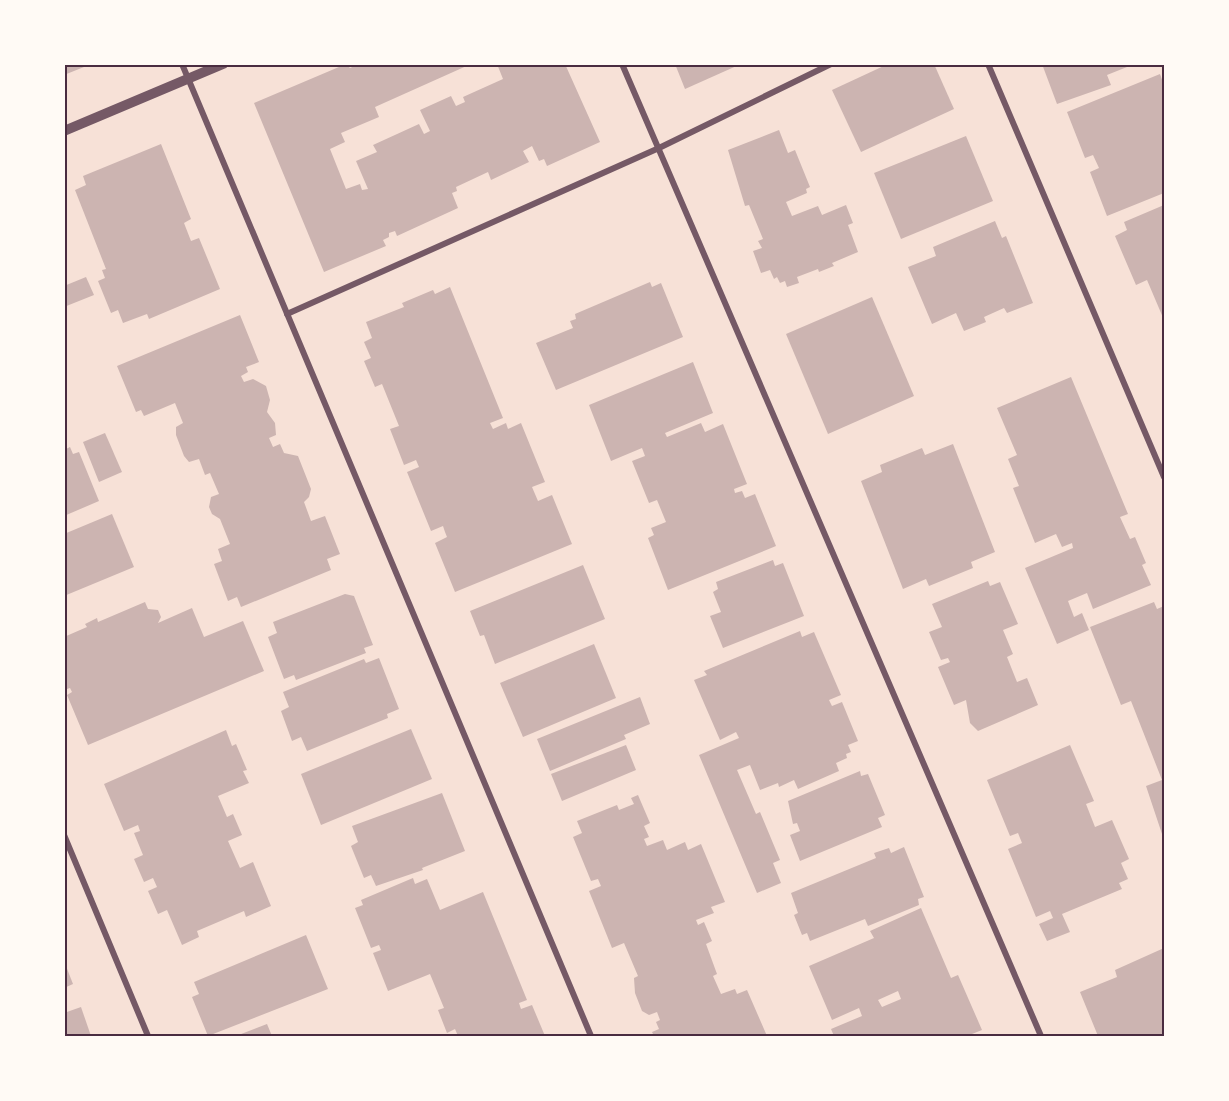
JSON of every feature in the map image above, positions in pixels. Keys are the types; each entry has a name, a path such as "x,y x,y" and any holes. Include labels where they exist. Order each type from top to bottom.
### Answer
{"street":[{"path":"182,64 591,1036"},
{"path":"64,131 222,64"},
{"path":"622,64 1041,1036"},
{"path":"287,314 659,148 831,64"},
{"path":"988,64 1164,477"},
{"path":"64,835 148,1036"}],"building":[{"path":"64,64 89,64 89,65 64,75"},
{"path":"346,64 350,68 359,64 471,64 375,107 379,117 341,133 345,142 330,149 346,189 360,184 362,190 368,189 356,161 377,152 373,145 419,124 424,134 430,131 420,110 451,96 456,106 465,102 463,97 503,79 497,64 565,64 600,142 547,166 544,159 539,161 532,146 523,151 529,162 491,180 488,172 456,187 457,191 452,193 458,208 397,236 395,231 389,233 389,237 383,240 386,246 324,272 254,103"},
{"path":"675,64 741,64 685,89"},
{"path":"888,64 934,64 954,109 861,152 832,90"},
{"path":"1042,64 1132,65 1107,75 1111,85 1057,104"},
{"path":"1160,74 1164,85 1164,193 1107,216 1090,172 1099,168 1093,155 1085,158 1067,112"},
{"path":"779,130 788,153 795,150 810,187 806,189 807,193 786,202 792,216 818,206 822,215 846,205 853,223 848,225 858,252 832,263 834,266 797,277 799,283 787,287 785,281 780,283 777,277 774,279 770,270 761,273 753,251 762,248 758,241 763,239 749,205 745,206 728,150"},
{"path":"966,136 993,201 901,239 874,173"},
{"path":"161,144 191,219 184,223 191,241 199,238 220,289 149,319 147,314 123,323 118,310 111,313 98,281 105,278 102,270 106,269 75,190 86,185 83,176"},
{"path":"1164,205 1164,320 1147,280 1136,285 1115,236 1127,230 1124,222"},
{"path":"995,221 1002,238 1006,236 1033,303 1007,313 1004,308 984,317 986,322 964,331 956,313 932,324 908,267 936,256 933,247"},
{"path":"86,277 94,295 64,307 64,286"},
{"path":"650,282 652,287 661,283 683,337 556,390 536,343 573,328 570,321 576,319 575,314"},
{"path":"450,287 503,418 490,423 493,429 506,423 508,429 521,423 545,482 532,487 538,501 552,495 572,544 455,592 435,543 447,537 443,526 431,531 407,472 419,467 416,460 404,465 390,429 399,426 382,384 375,387 364,361 371,358 364,342 372,338 366,322 404,307 402,303 433,290 435,294"},
{"path":"872,297 914,396 828,434 786,334"},
{"path":"240,315 259,362 246,367 248,372 241,376 244,382 253,379 266,386 270,400 267,412 275,423 276,435 269,438 273,447 280,444 284,453 298,456 311,489 309,497 304,502 311,521 325,516 340,554 327,559 331,570 241,607 237,597 228,601 214,564 222,561 218,549 230,544 220,519 212,514 209,507 211,497 219,494 210,473 205,475 199,459 189,462 184,456 176,435 176,427 183,423 175,403 144,416 141,410 136,412 117,366"},
{"path":"693,362 713,413 665,433 667,437 701,423 705,432 723,424 747,484 734,489 735,493 742,491 745,498 755,494 776,546 668,590 648,538 654,535 651,528 666,522 657,500 649,503 632,461 645,456 642,448 611,461 589,405"},
{"path":"1071,377 1128,514 1120,517 1130,539 1135,537 1146,563 1142,565 1151,585 1093,609 1087,593 1068,601 1074,617 1082,613 1089,630 1057,644 1025,568 1073,548 1072,543 1062,547 1056,534 1035,543 1013,488 1019,486 1008,459 1017,455 997,408"},
{"path":"105,433 122,472 99,482 83,442"},
{"path":"953,444 995,552 971,562 973,568 929,586 926,579 903,589 861,481 882,472 880,465 922,448 925,455"},
{"path":"70,447 73,454 79,452 99,501 64,516 64,450"},
{"path":"112,514 134,567 64,596 64,534"},
{"path":"773,560 775,566 783,563 804,616 723,648 710,616 721,612 713,592 718,589 716,582"},
{"path":"583,565 605,619 495,664 484,635 480,636 470,611"},
{"path":"988,581 990,586 1000,582 1018,624 1003,630 1013,654 1007,657 1017,682 1027,678 1038,705 978,731 970,723 966,700 954,705 938,667 950,662 948,658 941,660 929,632 942,627 932,604"},
{"path":"345,594 354,596 373,645 364,648 366,653 296,680 294,675 284,679 268,637 277,633 273,622"},
{"path":"145,602 148,609 158,610 161,617 158,623 192,608 204,637 243,621 264,671 88,745 67,695 72,692 70,688 64,690 64,637 87,627 85,624 97,618 98,622"},
{"path":"1154,602 1157,609 1164,606 1164,840 1146,786 1162,780 1131,701 1121,705 1090,627"},
{"path":"800,631 802,637 814,632 841,695 829,700 832,706 842,702 858,741 848,745 851,752 846,754 847,758 836,763 839,771 798,789 794,780 779,787 778,783 760,790 750,765 737,770 756,814 760,812 780,860 773,863 781,883 757,893 699,755 739,738 736,732 720,740 694,680 707,675 704,671"},
{"path":"594,644 616,698 523,737 500,683"},
{"path":"379,658 399,709 387,714 388,718 307,751 301,737 292,741 281,711 289,707 283,692 364,659 366,663"},
{"path":"640,697 650,724 624,735 626,739 550,771 537,739"},
{"path":"411,729 432,779 321,825 301,774"},
{"path":"226,730 232,746 236,744 247,770 243,771 249,783 218,796 227,817 233,814 242,835 228,841 240,868 253,862 271,906 246,917 244,911 197,931 199,937 182,945 167,910 158,914 148,891 157,887 153,878 144,882 134,859 143,855 134,833 140,831 138,825 124,831 104,784"},
{"path":"626,745 636,770 562,801 551,774"},
{"path":"1070,745 1094,801 1086,804 1095,827 1112,820 1129,859 1121,863 1128,879 1119,883 1122,889 1062,914 1070,932 1047,941 1039,924 1053,918 1050,911 1036,917 1008,849 1022,843 1018,833 1010,836 987,780"},
{"path":"860,771 861,776 868,774 885,815 878,818 882,827 800,861 790,835 800,831 797,823 793,824 788,801"},
{"path":"442,793 465,851 422,868 423,870 376,886 371,875 364,878 351,846 358,842 352,826"},
{"path":"638,795 650,823 644,826 649,837 644,839 647,846 663,840 667,850 685,842 688,850 701,844 725,902 711,907 714,913 696,920 698,925 704,922 712,941 706,944 717,974 713,976 721,994 735,989 737,994 747,990 767,1036 654,1036 652,1032 659,1029 656,1022 660,1020 657,1012 649,1015 642,1011 635,993 634,978 638,976 624,943 612,948 589,891 601,886 598,879 591,881 573,837 582,833 577,821 617,805 619,810 634,804 631,798"},
{"path":"904,847 924,897 918,899 919,905 868,926 865,919 810,941 807,933 802,935 794,915 798,913 791,893 876,858 874,853 889,848 891,853"},
{"path":"413,878 415,884 427,879 440,910 483,892 527,1000 519,1003 521,1009 532,1005 545,1036 458,1036 455,1029 447,1033 438,1010 444,1008 430,974 388,991 373,953 381,950 379,945 371,948 355,908 363,905 361,900"},
{"path":"921,908 951,978 958,975 982,1030 967,1036 834,1036 831,1029 862,1016 859,1008 832,1020 809,966 874,938 870,931","holes":["898,991 901,999 882,1007 878,1000"]},
{"path":"306,935 328,989 208,1036 192,997 199,994 194,982"},
{"path":"1164,948 1164,1036 1098,1036 1080,992 1117,977 1115,970"},
{"path":"64,961 73,984 64,988"},
{"path":"81,1007 91,1036 64,1036 64,1013"},
{"path":"267,1024 272,1036 236,1036"}]}
